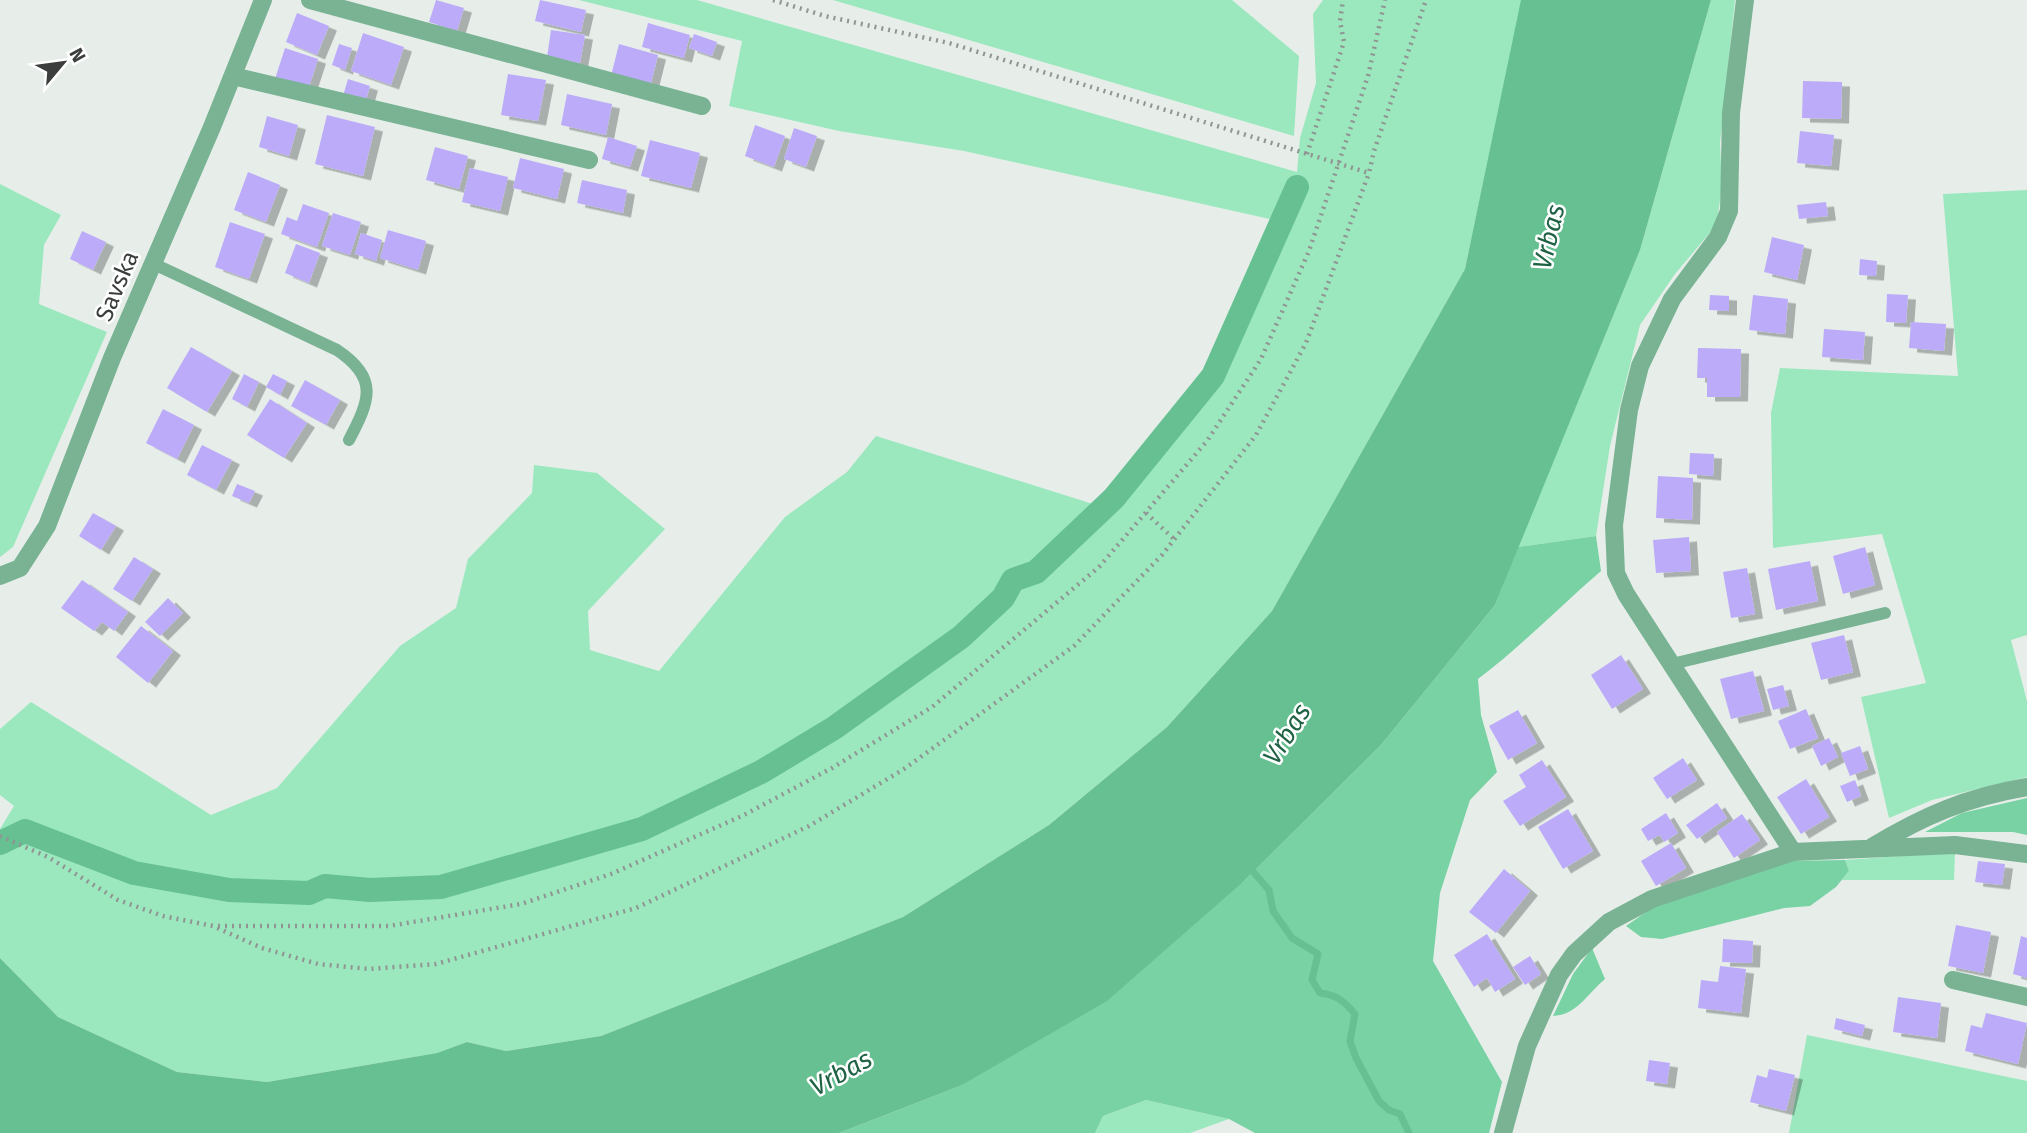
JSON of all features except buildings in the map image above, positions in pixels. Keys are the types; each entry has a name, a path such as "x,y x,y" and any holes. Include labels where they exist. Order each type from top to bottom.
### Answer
{"street":[{"name":"Savska","path":"0,576 20,568 47,526 112,358 154,264 263,0"},
{"path":"310,0 702,106"},
{"path":"1745,0 1731,113 1729,211 1718,237 1681,282 1640,366 1620,464 1614,525 1616,573 1793,852"},
{"path":"233,76 589,160"},
{"path":"1871,847 1921,818 1952,806 2027,787"},
{"path":"1503,1133 1527,1046 1559,975 1574,954 1609,922 1652,899 1793,852 1975,845 2027,854"},
{"path":"1953,980 2027,997"}],"lane":[{"path":"154,264 337,349 351,359 362,370 368,397 349,440"},
{"path":"1672,664 1885,612"}],"path":[{"path":"773,0 825,16 949,43 1369,173"},
{"path":"1307,154 1344,42 1340,21 1342,0"},
{"path":"0,836 48,857 118,900 163,916 214,926 389,926 522,904 611,874 744,815 832,768 932,707 1099,567 1207,441 1261,359 1309,251 1368,76 1385,0"},
{"path":"214,926 262,948 318,964 369,969 436,964 636,908 809,827 904,769 1074,646 1174,539 1256,435 1306,343 1369,173 1374,151 1426,0"},
{"path":"1146,513 1174,539"}],"shaded area":[{"path":"579,0 697,0 1297,172 1300,138 1316,83 1313,14 1323,0 1522,0 1465,269 1272,611 1167,727 1049,825 903,917 601,1036 506,1051 467,1042 437,1053 267,1082 177,1072 58,1017 0,958 0,829 14,806 0,795 0,729 31,702 211,815 277,788 400,646 456,608 468,559 532,493 534,465 597,473 665,529 588,611 590,650 659,671 785,517 847,472 876,436 1093,504 1196,384 1274,220 964,151 839,131 729,106 742,41"},
{"path":"833,0 1232,0 1299,56 1294,136"},
{"path":"1711,0 1735,0 1720,143 1722,187 1713,229 1675,274 1640,325 1610,446 1596,536 1518,547 1640,250"},
{"path":"0,184 61,215 44,245 39,304 107,332 13,547 0,557"},
{"path":"2027,190 2027,635 2011,640 2027,701 2027,777 1932,800 1889,818 1861,697 1926,683 1882,534 1773,548 1771,413 1780,368 1958,376 1943,194"},
{"path":"1596,536 1601,571 1478,679 1481,715 1497,772 1470,800 1440,893 1433,961 1502,1082 1489,1133 1255,1133 1229,1119 1146,1100 1103,1116 1095,1133 839,1133 960,1086 1244,881 1381,745 1495,605 1518,547"},
{"path":"2027,798 2027,835 2013,832 1925,832 1962,813"},
{"path":"1955,852 1954,880 1842,880 1849,871 1845,860"},
{"path":"1845,860 1849,871 1836,887 1810,906 1784,908 1662,939 1641,937 1626,926 1656,905 1789,861"},
{"path":"1592,948 1605,979 1575,1008 1553,1016 1573,974"},
{"path":"1807,1035 2027,1081 2027,1133 1789,1133"},
{"path":"1146,1100 1229,1119 1190,1133 1095,1133 1103,1116"}],"water":[{"name":"Vrbas","path":"1521,0 1711,0 1640,250 1495,605 1381,745 1244,881 1107,1001 960,1086 839,1133 0,1133 0,958 58,1017 177,1072 267,1082 437,1053 467,1042 506,1051 601,1036 903,917 1049,825 1167,727 1272,611 1465,269"}],"waterway":[{"path":"0,843 25,831 134,873 229,890 309,893 325,886 370,890 441,887 642,829 761,772 834,728 961,637 1003,598 1013,580 1036,572 1114,498 1213,376 1297,187"},
{"path":"1249,867 1269,890 1273,911 1292,938 1318,954 1312,980 1320,993 1340,999 1355,1014 1350,1041 1356,1058 1379,1101 1389,1110 1400,1114 1409,1133"}]}
